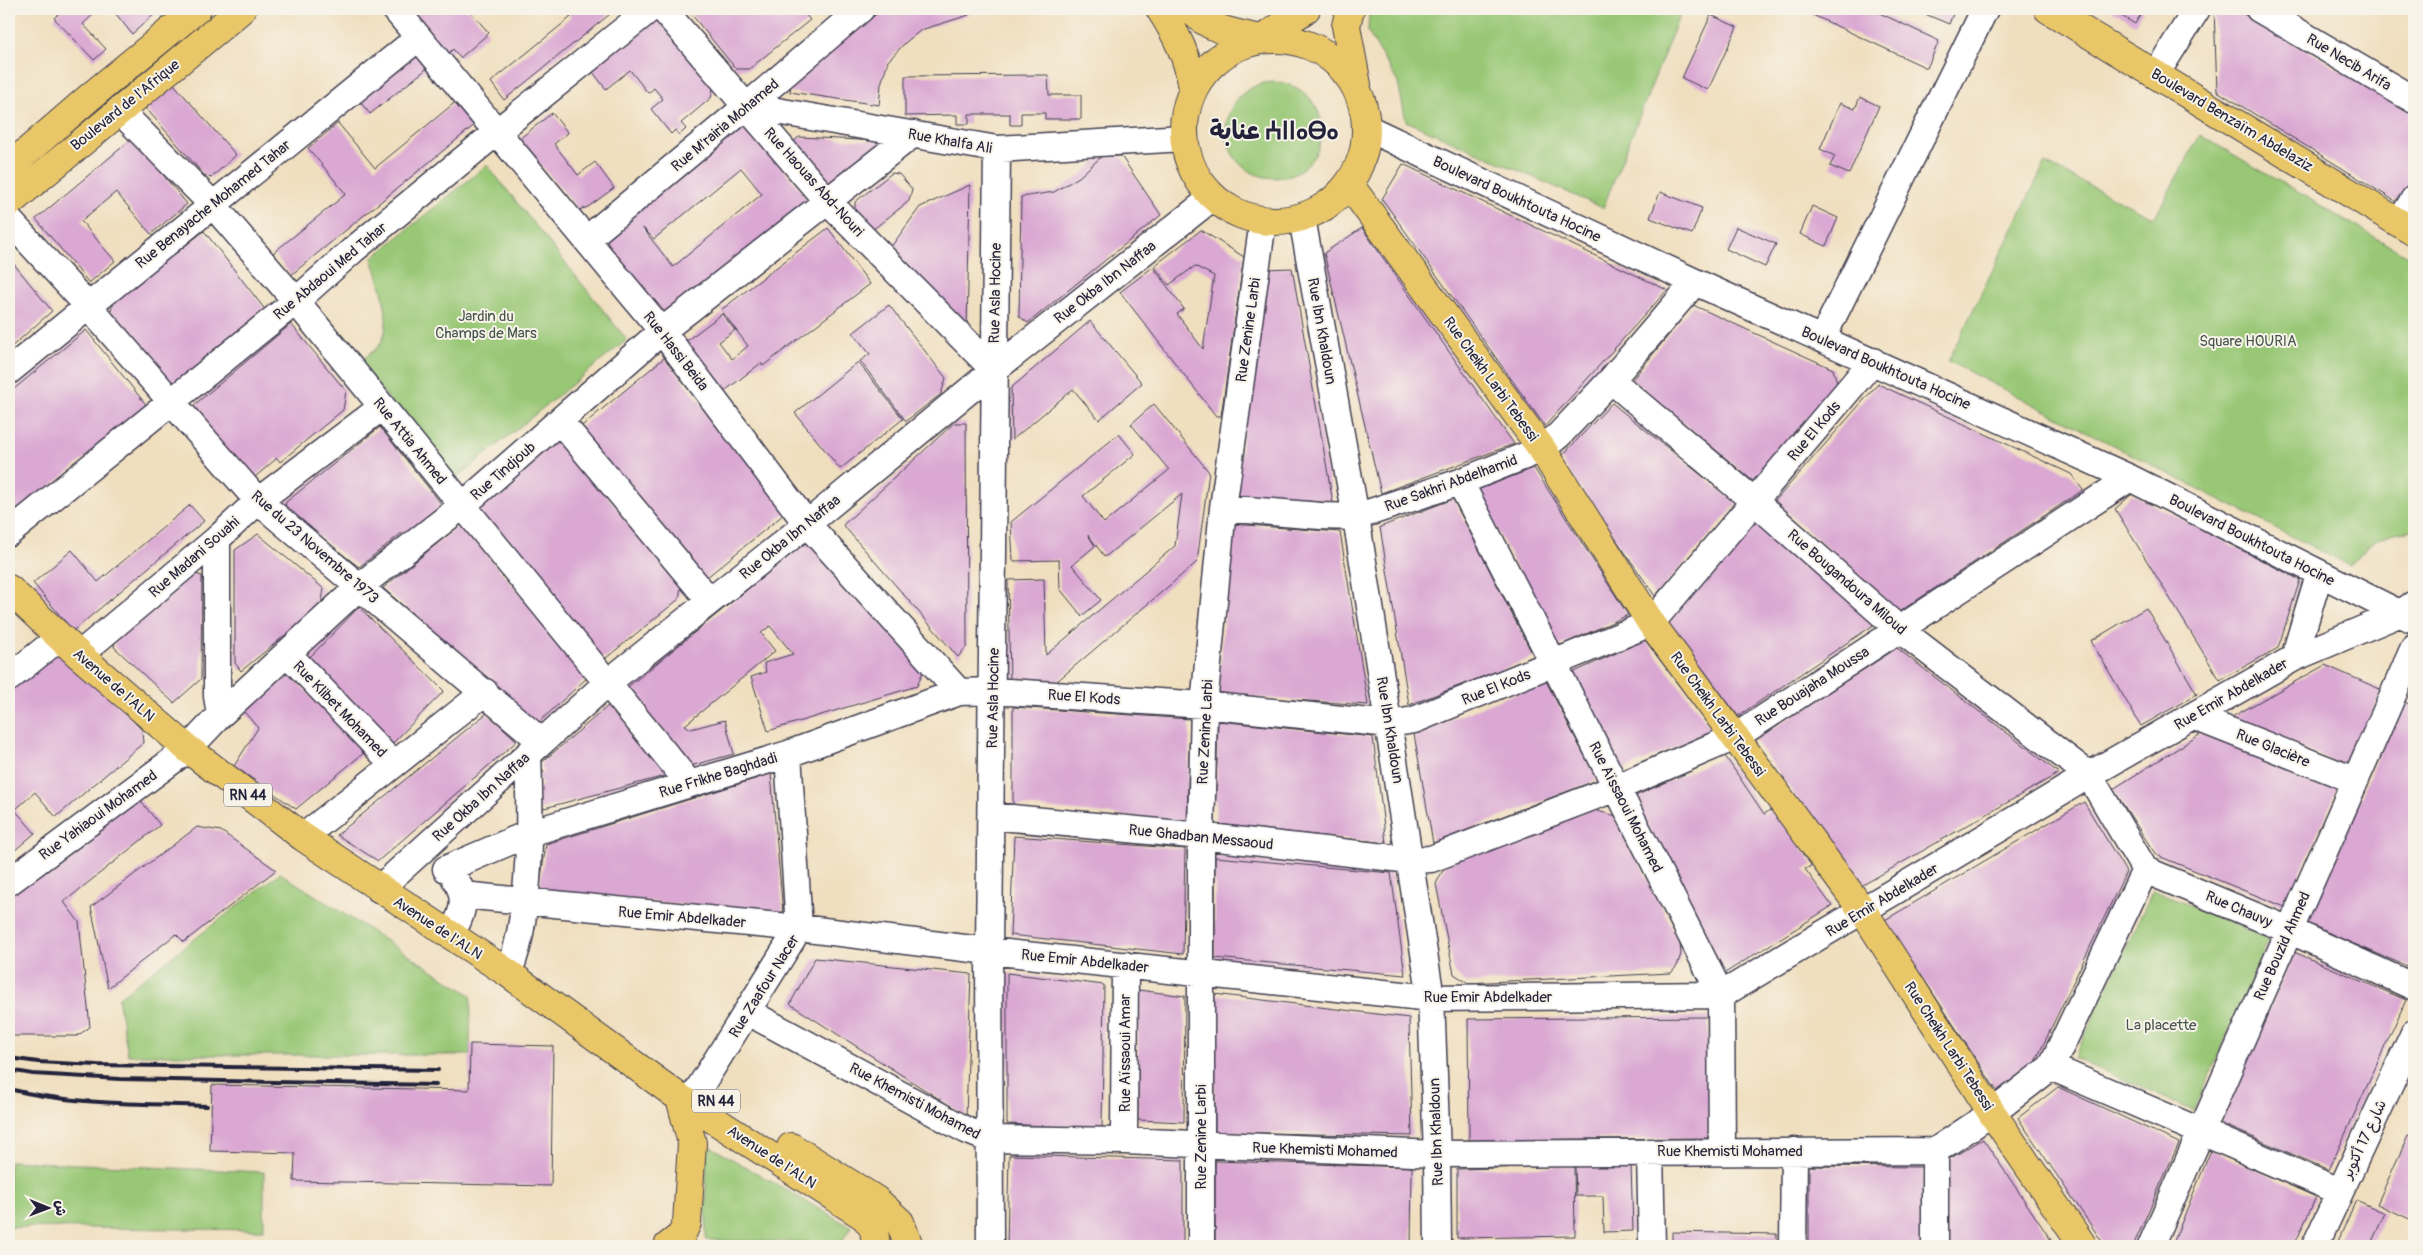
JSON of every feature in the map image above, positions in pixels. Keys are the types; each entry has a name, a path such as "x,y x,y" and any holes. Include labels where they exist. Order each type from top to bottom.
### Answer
{"main road":[{"name":"Boulevard de l'Afrique","path":"9,167 101,87 197,9"},
{"name":"Boulevard de l'Afrique","path":"9,202 242,9"},
{"path":"1160,9 1182,45 1189,63 1193,88"},
{"path":"1306,9 1262,39 1234,48 1210,65 1193,88 1185,113 1184,138 1188,160 1198,180 1213,198 1236,214 1263,221 1283,222 1302,218 1320,210 1336,199 1349,184 1359,167 1365,148 1367,128 1346,26 1350,9"},
{"name":"Boulevard Benzaïm Abdelaziz","path":"2048,9 2407,228"},
{"path":"1193,11 1225,31 1262,39 1291,40 1319,49 1342,67 1358,91"},
{"name":"Rue Cheikh Larbi Tebessi","path":"1349,184 1542,449 1651,624 1863,911 1992,1113 2083,1246"},
{"name":"Avenue de l'ALN","path":"9,589 79,656 188,749 303,837 450,935 512,966 864,1217 874,1229 876,1246"},
{"path":"668,1246 681,1236 687,1223 692,1143 689,1094"},
{"name":"Avenue de l'ALN","path":"689,1094 876,1200 905,1234 921,1246"}],"street":[{"name":"Rue Hassi Beida","path":"395,9 662,331 807,524 959,692"},
{"name":"Rue Abdaoui Med Tahar","path":"9,533 296,301 353,250 650,9"},
{"name":"Rue Haouas Abd-Nouri","path":"663,9 827,202 994,370"},
{"name":"Rue M'rairia Mohamed","path":"586,239 861,9"},
{"path":"1822,340 1985,9"},
{"path":"2156,74 2197,9"},
{"name":"Rue Necib Arifa","path":"2259,9 2414,100"},
{"name":"Rue Benayache Mohamed Tahar","path":"9,371 418,38"},
{"name":"Rue Khalfa Ali","path":"747,106 996,149 1184,138"},
{"name":"Rue Attia Ahmed","path":"119,110 213,205 296,301 606,684 689,783"},
{"name":"Boulevard Boukhtouta Hocine","path":"1367,128 1822,340 1873,361 2130,478 2318,575 2410,613"},
{"name":"Rue Tindjoub","path":"188,749 220,714 360,586 462,506 662,331 913,134"},
{"name":"Rue Asla Hocine","path":"990,1246 988,1139 989,951 993,691 996,149"},
{"name":"Rue Okba Ibn Naffaa","path":"379,889 606,684 807,524 994,370 1213,198"},
{"path":"2407,228 2414,198"},
{"name":"Rue Ibn Khaldoun","path":"1302,218 1356,517 1390,724 1431,998 1437,1154 1438,1246"},
{"name":"Rue du 23 Novembre 1973","path":"9,220 88,306 258,501 485,692 535,748"},
{"name":"Rue Zenine Larbi","path":"1201,1246 1201,836 1204,705 1223,508 1263,221"},
{"name":"Rue Sakhri Abdelhamid","path":"1223,508 1356,517 1460,482 1542,449 1559,435 1610,380 1696,282"},
{"name":"Rue El Kods","path":"993,691 1204,705 1390,724 1414,720 1651,624 1873,361"},
{"name":"Rue Bougandoura Miloud","path":"1610,380 1755,502 1899,628 2089,775"},
{"name":"Rue Madani Souahi","path":"79,656 217,539 258,501 382,407"},
{"path":"560,421 710,601"},
{"name":"Rue Bouajaha Moussa","path":"1411,860 1431,859 1616,788 1735,737 2130,478"},
{"name":"Rue Aïssaoui Mohamed","path":"1460,482 1720,994 1722,1151"},
{"path":"217,539 217,696 220,714"},
{"path":"2294,658 2318,575"},
{"name":"Rue Emir Abdelkader","path":"463,895 799,928 989,951 1431,998 1720,994 1863,911 2089,775 2294,658 2410,613"},
{"path":"9,678 60,637"},
{"name":"Rue Bouzid Ahmed","path":"2151,1246 2288,930 2414,647"},
{"name":"Rue Klibet Mohamed","path":"287,653 394,764"},
{"name":"Rue Frikhe Baghdadi","path":"446,869 530,834 689,783 788,754 959,692 993,691"},
{"name":"Rue Klibet Mohamed","path":"303,837 485,692"},
{"name":"Rue Glacière","path":"2192,716 2354,780"},
{"path":"512,966 525,902 535,748"},
{"name":"Rue Yahiaoui Mohamed","path":"9,882 188,749"},
{"name":"Rue Zaafour Nacer","path":"689,1094 748,1012 799,928 788,754"},
{"path":"1935,1246 1935,1151 1992,1113 2051,1067 2145,870 2089,775"},
{"name":"Rue Ghadban Messaoud","path":"991,816 1201,836 1411,860"},
{"path":"419,854 435,860 446,869 457,882 463,895 461,917 450,935"},
{"name":"Rue Chauvy","path":"2145,870 2288,930 2414,986"},
{"name":"Rue Aïssaoui Amar","path":"1124,1141 1125,965"},
{"name":"Rue Khemisti Mohamed","path":"748,1012 957,1126 988,1139 1124,1141 1437,1154 1935,1151"},
{"name":"شارع 17 أكتوبر","path":"2315,1246 2414,1033"},
{"path":"2051,1067 2339,1191"},
{"path":"1793,1246 1794,1151"},
{"path":"1650,1152 1652,1246"}],"green space":[{"path":"1369,9 1682,9 1603,208 1406,121 1398,83 1368,32"},
{"path":"1265,82 1283,82 1301,90 1314,103 1322,121 1319,149 1301,170 1283,178 1265,178 1247,170 1234,157 1226,139 1226,121 1234,103 1247,90"},
{"name":"Square HOURIA","path":"2200,135 2414,260 2414,530 2385,536 2364,550 2350,566 1948,361 2045,163 2154,218"},
{"name":"Jardin du Champs de Mars","path":"487,165 627,340 454,480 359,362 378,347 386,327 382,290 372,258"},
{"path":"280,873 471,995 470,1055 128,1055 118,998"},
{"name":"La placette","path":"2153,890 2269,939 2194,1111 2074,1058"},
{"path":"706,1144 851,1227 841,1243 706,1240"},
{"path":"9,1161 264,1172 264,1230 9,1227"}],"building":[{"path":"64,9 99,9 83,24 106,49 94,60 54,18"},
{"path":"122,9 160,9 132,34 116,14"},
{"path":"419,9 468,9 489,33 460,58 453,49 446,56 413,17 421,11"},
{"path":"564,9 605,9 610,14 504,100 491,82 571,17"},
{"path":"654,9 715,80 711,98 681,123 686,129 679,135 675,130 671,134 651,109 663,99 654,88 648,93 630,70 606,89 586,63"},
{"path":"687,9 801,9 810,20 749,69 736,69"},
{"path":"883,9 969,9 969,15 921,30 906,42 888,61 881,84 879,105 790,92 792,78"},
{"path":"1800,9 1871,9 1939,41 1927,68"},
{"path":"1913,9 1955,9 1949,24"},
{"path":"2110,9 2144,9 2135,24"},
{"path":"2214,9 2235,9 2414,113 2414,180 2400,204 2217,91"},
{"path":"1711,15 1737,27 1708,90 1682,78"},
{"path":"416,51 429,67 370,114 357,98"},
{"path":"1048,75 1049,95 1081,95 1081,119 1045,119 1045,113 1021,113 1021,125 1010,125 1010,114 969,114 969,124 957,124 957,115 905,116 905,76"},
{"path":"172,82 236,155 211,178 204,175 144,106"},
{"path":"1860,97 1879,106 1849,174 1830,166 1835,156 1820,149 1840,103 1855,109"},
{"path":"458,100 477,123 291,275 273,253 346,194 308,148 338,123 375,168"},
{"path":"552,113 568,133 554,144 578,175 595,162 614,188 588,207 579,210 519,139"},
{"path":"744,121 810,202 662,321 599,240","holes":["741,168 762,194 673,267 642,227 654,239"]},
{"path":"799,137 879,141 884,147 832,187 793,142"},
{"path":"133,138 187,204 151,234 116,192 81,221 115,261 89,283 36,219"},
{"path":"1102,156 1121,156 1161,215 1028,323 1019,316 1021,197 1054,192 1079,177"},
{"path":"1403,164 1667,290 1545,426 1382,199"},
{"path":"892,173 899,174 912,189 909,201 871,231 855,211 855,202"},
{"path":"970,185 967,332 888,251 920,207"},
{"path":"1660,192 1702,208 1692,234 1650,218"},
{"path":"1812,206 1838,218 1826,246 1800,234"},
{"path":"1736,227 1776,244 1765,267 1726,249"},
{"path":"828,228 870,284 763,366 761,363 717,397 678,347 722,314 735,330 719,342 732,359 748,346 721,310"},
{"path":"1362,228 1514,444 1381,493 1324,253"},
{"path":"1201,230 1244,257 1221,416 1216,416 1120,292 1153,267 1184,309 1177,314 1203,349 1214,276 1195,266 1169,285 1154,266"},
{"path":"204,231 267,312 169,389 110,314 113,303"},
{"path":"9,258 52,311 9,349"},
{"path":"1292,268 1333,503 1235,496 1265,269"},
{"path":"889,305 946,378 941,394 906,421 860,361 870,354 853,333"},
{"path":"1693,305 1833,369 1837,383 1754,482 1632,380"},
{"path":"1090,321 1142,383 1099,420 1073,389 1012,440 1011,388"},
{"path":"291,324 346,391 343,410 280,462 277,458 247,484 187,411"},
{"path":"86,330 148,407 9,520 9,393"},
{"path":"664,358 789,510 701,582 577,430"},
{"path":"858,362 903,419 840,469 795,413"},
{"path":"1878,384 2071,474 2083,490 1899,612 1775,501"},
{"path":"1612,403 1737,504 1655,596 1560,458"},
{"path":"1154,404 1209,472 1197,562 1056,682 1010,683 1008,580 1044,579 1046,655 1175,546 1182,494 1105,557 1088,535 1095,546 1072,565 1101,600 1082,616 1060,589 1059,560 1013,561 1011,522 1119,434 1135,454 1083,496 1104,523 1169,470 1131,424"},
{"path":"954,423 966,423 967,646 958,657 843,525"},
{"path":"380,427 443,506 409,537 403,532 359,567 285,510 286,502"},
{"path":"558,436 681,586 679,599 606,658 594,656 471,508"},
{"path":"1534,468 1628,615 1557,647 1477,490"},
{"path":"2132,494 2300,580 2278,648 2220,680 2115,509"},
{"path":"1453,499 1534,657 1409,705 1380,527"},
{"path":"190,505 204,521 73,631 33,583 72,550 98,582"},
{"path":"1757,520 1875,624 1738,716 1667,621"},
{"path":"461,524 589,676 537,724 383,588"},
{"path":"1232,524 1340,532 1368,705 1218,695"},
{"path":"258,534 324,589 321,606 241,671 235,663 235,550"},
{"path":"814,535 923,671 917,686 768,731 751,677 766,672 764,663 793,654 770,626 761,633 775,651 685,725 691,729 725,720 734,754 686,767 624,690"},
{"path":"192,573 202,576 201,679 174,703 114,647 116,635"},
{"path":"359,607 444,691 392,744 307,660"},
{"path":"2146,608 2197,694 2141,726 2091,641"},
{"path":"1645,640 1713,731 1620,771 1572,673"},
{"path":"58,644 142,730 143,743 56,817 35,792 15,810 35,833 14,851 9,845 9,687"},
{"path":"1897,648 2059,773 1861,886 1755,740"},
{"path":"2325,665 2382,690 2348,768 2230,718"},
{"path":"285,670 366,751 296,809 234,766 258,728 240,707"},
{"path":"1546,681 1597,780 1433,843 1414,734"},
{"path":"615,700 676,773 537,810 538,788 543,785 538,775 544,772 540,764"},
{"path":"2402,701 2414,706 2414,969 2306,924"},
{"path":"1013,707 1190,719 1187,822 1013,805"},
{"path":"487,713 517,741 378,861 337,835"},
{"path":"1218,721 1373,737 1386,843 1215,824"},
{"path":"2209,729 2339,784 2285,907 2156,855 2113,789"},
{"path":"1725,756 1764,814 1774,808 1813,865 1805,869 1832,906 1725,973 1633,797"},
{"path":"771,774 783,914 539,891 546,844"},
{"path":"133,791 160,825 64,902 79,922 90,1027 77,1036 9,1036 9,890"},
{"path":"2084,802 2126,872 2035,1062 1997,1091 1885,920"},
{"path":"1590,809 1616,816 1680,944 1681,954 1677,966 1671,973 1468,983 1454,974 1436,884 1446,864"},
{"path":"197,827 221,831 276,870 184,942 176,934 108,988 91,907"},
{"path":"1014,836 1185,849 1183,954 1010,935"},
{"path":"1215,857 1391,873 1405,975 1215,958"},
{"path":"2294,952 2406,1000 2329,1170 2220,1123"},
{"path":"815,958 971,974 966,1116 790,1004"},
{"path":"1007,973 1104,985 1102,1129 1007,1124"},
{"path":"1138,990 1185,996 1184,1122 1138,1120"},
{"path":"1214,994 1409,1018 1412,1136 1215,1132"},
{"path":"1708,1017 1709,1138 1469,1140 1468,1019"},
{"path":"470,1044 553,1046 551,1186 294,1181 295,1153 210,1151 212,1085 469,1090"},
{"path":"2058,1087 2179,1143 2133,1246 2105,1246 2018,1118"},
{"path":"2408,1136 2414,1138 2414,1221 2377,1204"},
{"path":"1983,1139 2055,1246 1947,1246 1944,1162"},
{"path":"2211,1150 2316,1197 2294,1246 2172,1246"},
{"path":"1009,1155 1183,1160 1183,1246 1007,1246"},
{"path":"1215,1161 1412,1167 1411,1246 1215,1246"},
{"path":"1631,1165 1633,1231 1604,1232 1603,1196 1576,1196 1575,1166"},
{"path":"1574,1166 1575,1236 1457,1238 1457,1169"},
{"path":"1809,1166 1923,1167 1923,1246 1809,1246"},
{"path":"2356,1200 2385,1213 2370,1246 2336,1246"},
{"path":"1672,1232 1777,1234 1777,1246 1672,1246"},
{"path":"1630,1242 1631,1246 1465,1246 1465,1245"}],"railway":[{"path":"9,1058 38,1062 97,1065 438,1070"},
{"path":"9,1070 33,1074 120,1079 436,1085"},
{"path":"9,1089 82,1101 207,1106"}],"district":[{"name":"عنابة ⵄⵏⵏⴰⴱⴰ","path":"1274,130"}]}
